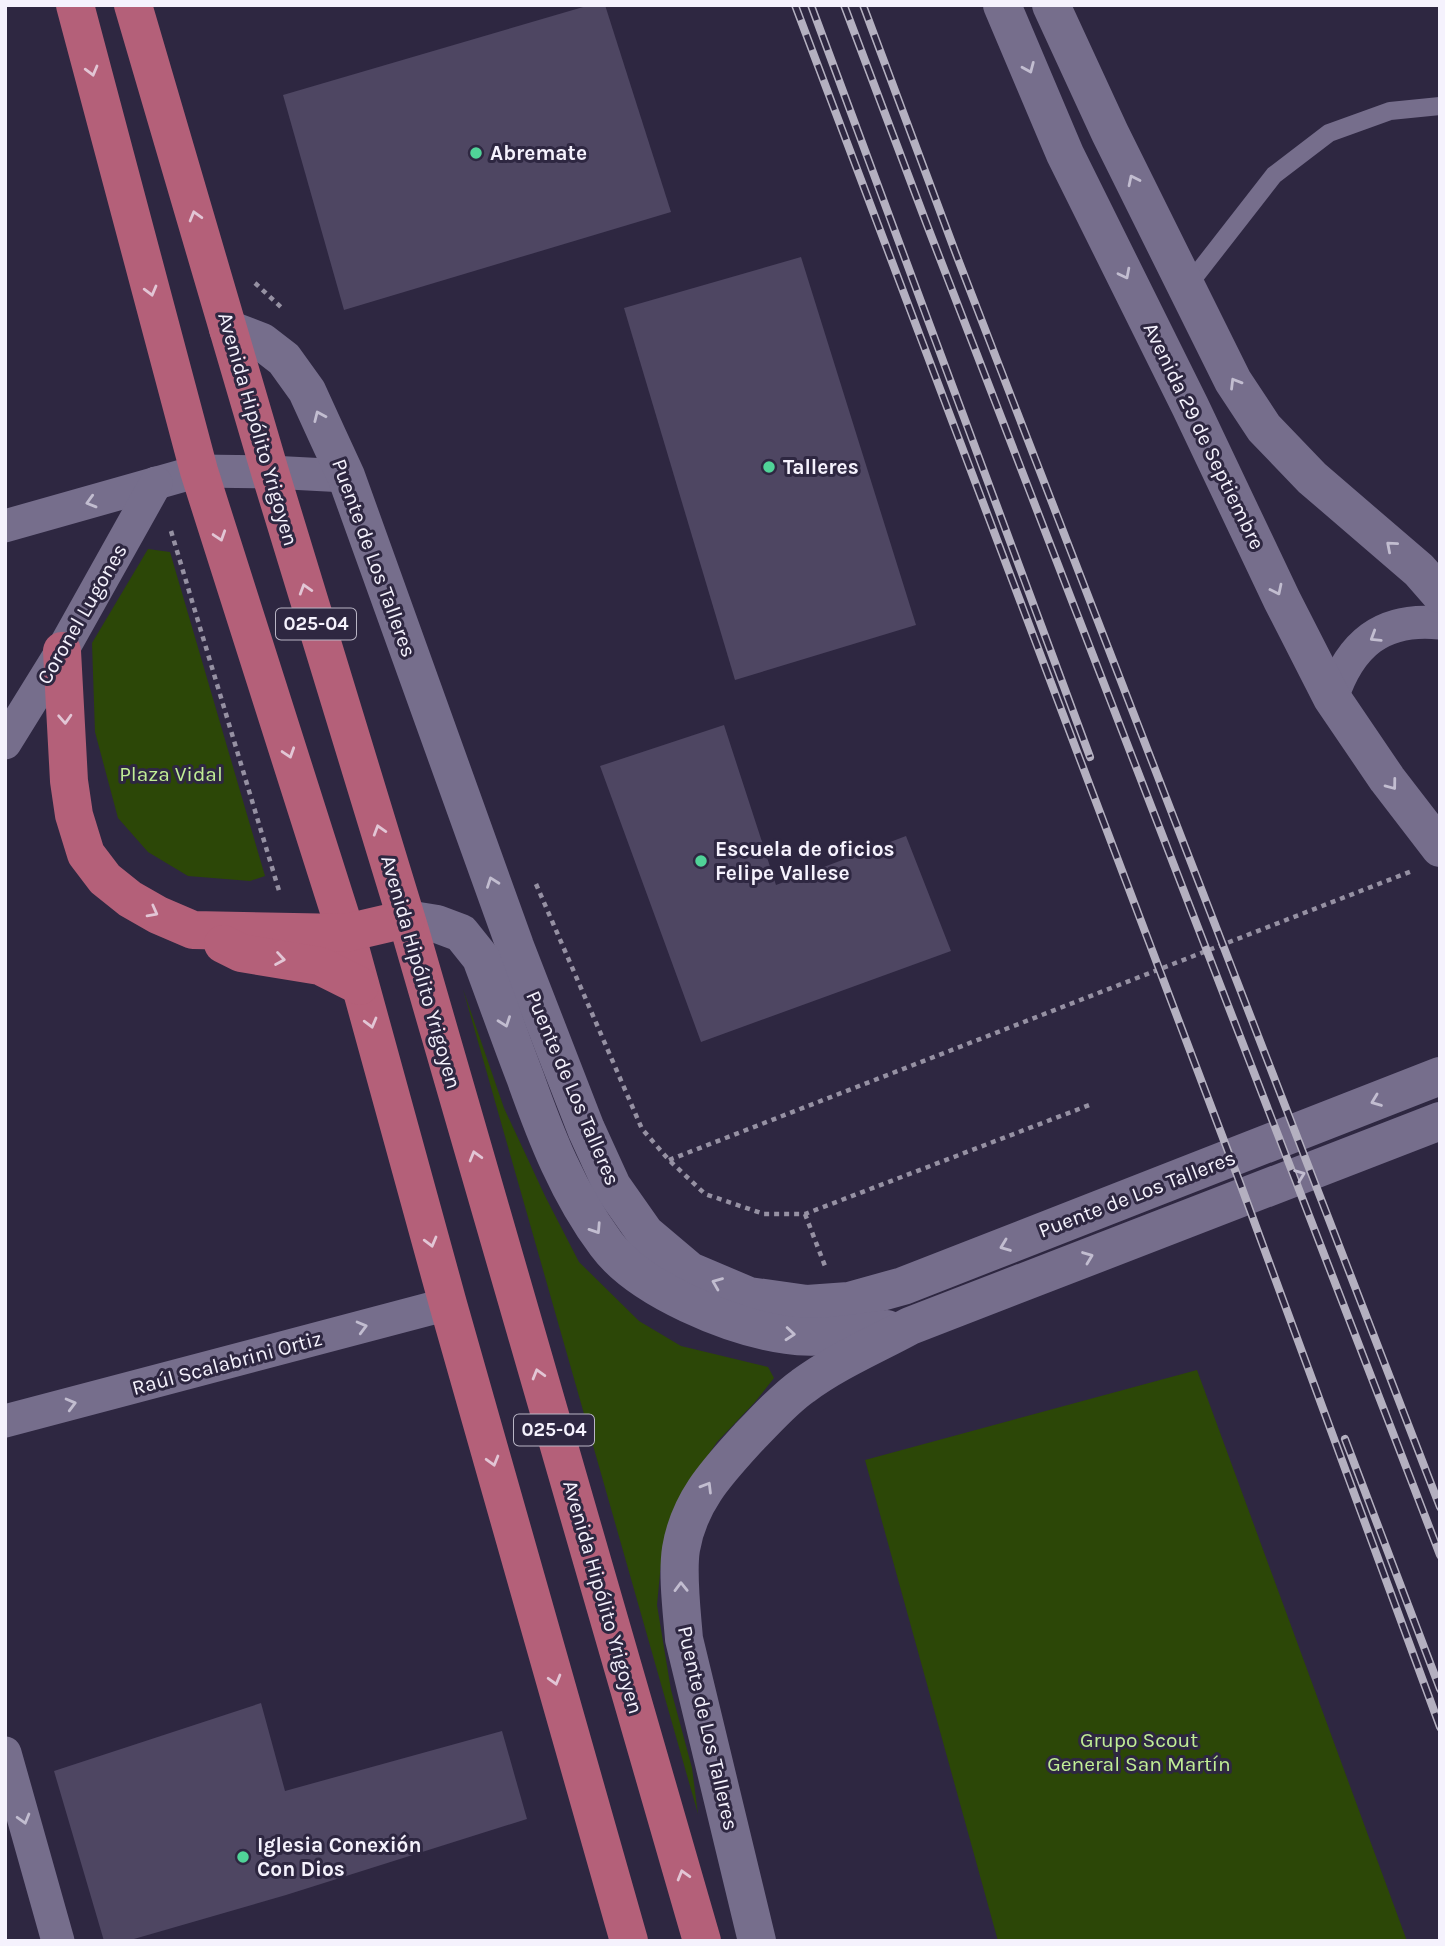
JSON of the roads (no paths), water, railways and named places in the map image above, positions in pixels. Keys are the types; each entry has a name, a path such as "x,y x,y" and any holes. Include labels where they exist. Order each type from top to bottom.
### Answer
{"main road":[{"name":"025-04","path":"75,5 199,471 346,933 629,1941"},
{"name":"Avenida Hipólito Yrigoyen","path":"133,5 270,472 406,919 702,1941"},
{"name":"Avenida 29 de Septiembre","path":"1002,5 1065,154 1191,406 1282,600 1332,698 1387,779 1427,859"},
{"path":"1051,5 1186,288 1233,381 1264,428 1312,478 1419,570 1440,594"},
{"name":"Puente de Los Talleres","path":"228,329 262,342 285,359 307,391 346,476 498,952 555,1156 575,1197 607,1246 639,1276 686,1302 739,1325 789,1336 840,1335 910,1326"},
{"path":"62,651 69,781 74,815 86,854 105,879 130,899 158,915 241,953 320,966 360,986"},
{"name":"Puente de Los Talleres","path":"406,919 437,924 498,952 612,1186 645,1233 690,1271 749,1296 807,1304 838,1302 903,1286 1440,1076"},
{"path":"193,930 346,933 406,919"},
{"name":"Puente de Los Talleres","path":"757,1941 684,1639 681,1549 692,1510 713,1476 764,1421 803,1386 910,1326 1440,1121"}],"street":[{"path":"5,526 199,471 346,476"},
{"name":"Coronel Lugones","path":"5,743 62,651 156,483"},
{"path":"1332,698 1340,674 1354,653 1373,636 1395,625 1420,621 1440,622"},
{"name":"Raúl Scalabrini Ortiz","path":"5,1421 448,1304"},
{"path":"5,1753 58,1941"}],"lane":[{"path":"1186,288 1274,175 1329,133 1390,111 1440,106"}],"railway":[{"path":"795,5 1240,1183 1440,1727"},
{"path":"811,5 1090,757"},
{"path":"844,5 1440,1555"},
{"path":"863,5 956,254 1440,1507"},
{"path":"1345,1439 1440,1689"}],"place":[{"name":"Abremate","path":"476,153"},
{"name":"Talleres","path":"769,467"},
{"name":"Escuela de oficios Felipe Vallese","path":"701,861"},
{"name":"Iglesia Conexión Con Dios","path":"243,1857"}],"park label":[{"name":"Plaza Vidal","path":"171,774"},
{"name":"Grupo Scout General San Martín","path":"1139,1752"}]}
